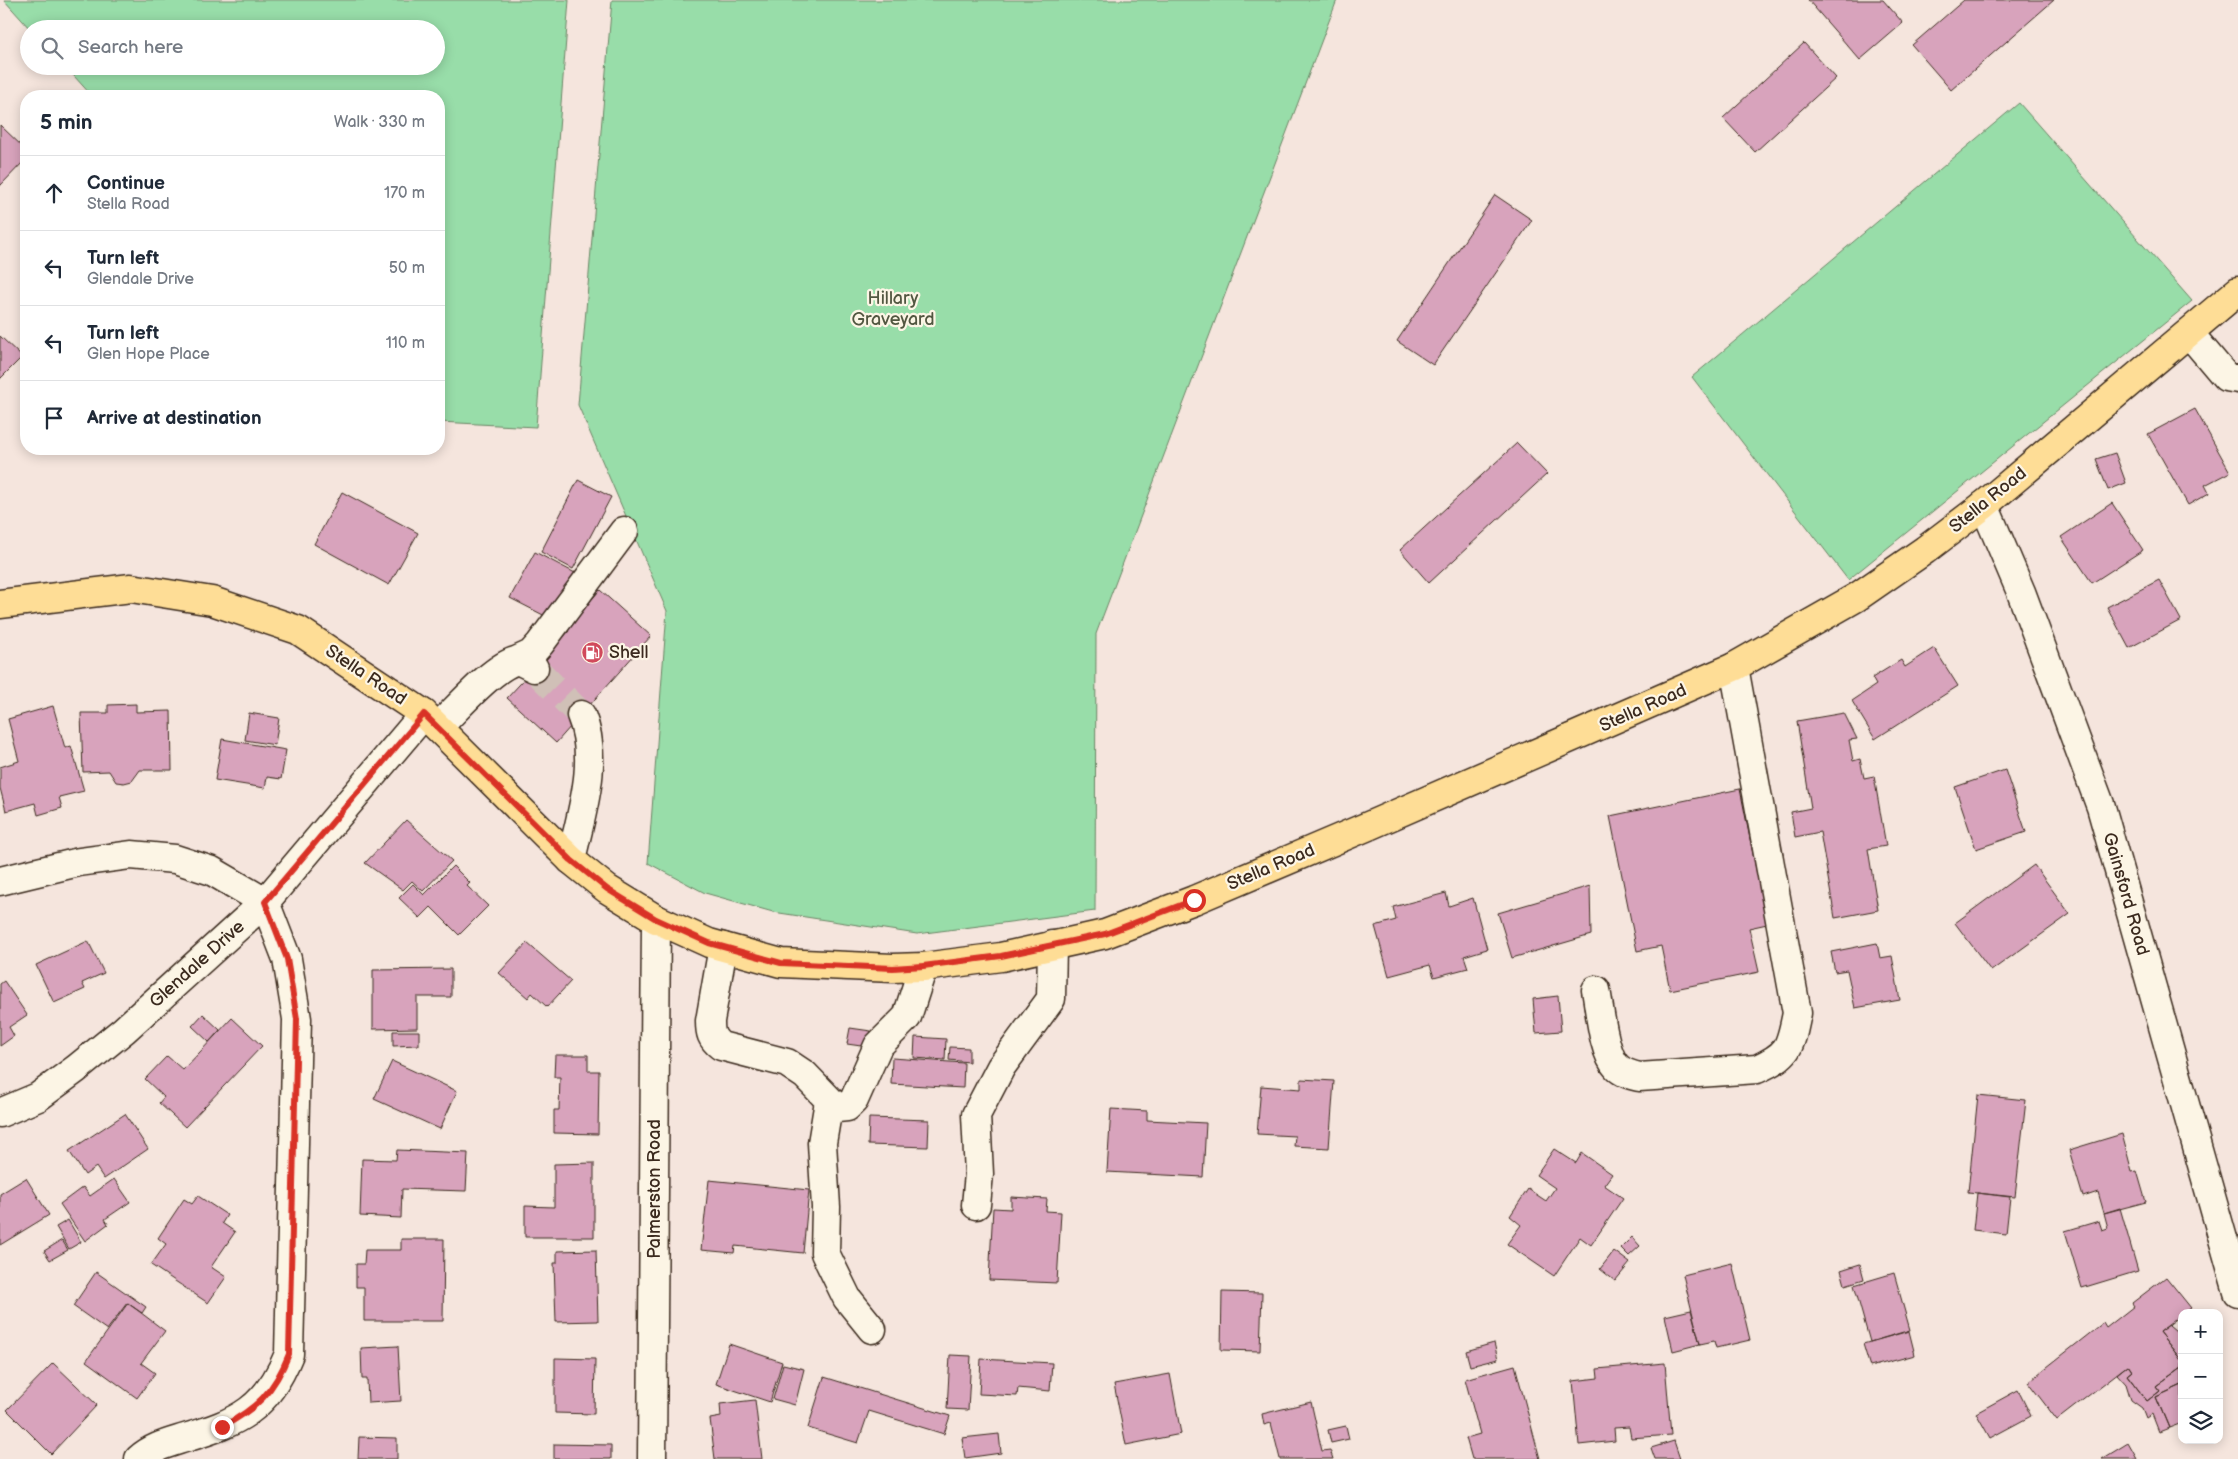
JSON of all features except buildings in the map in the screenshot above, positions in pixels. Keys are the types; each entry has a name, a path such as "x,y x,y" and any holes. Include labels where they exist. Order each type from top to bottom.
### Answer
{"main road":[{"name":"Stella Road","path":"0,604 131,588 212,601 298,630 431,720 571,860 607,889 656,919 709,943 781,963 893,968 1001,956 1105,934 1194,900 1447,793 1734,667 1857,597 1925,550 1984,505 2238,291"}],"street":[{"path":"2189,333 2226,377 2238,379"},
{"name":"Gainsford Road","path":"1984,505 2021,592 2101,807 2238,1292"},
{"name":"Glendale Drive","path":"0,1113 38,1097 76,1069 124,1030 265,902 431,720 508,662 526,664 531,654 624,531"},
{"path":"1596,990 1610,1057 1618,1068 1627,1074 1639,1077 1757,1069 1774,1062 1790,1046 1797,1014 1734,667"},
{"path":"571,860 586,788 590,753 587,731 580,715"},
{"path":"0,881 80,862 131,855 175,859 212,871 265,902 287,959 297,1019 289,1354 279,1378 263,1398 242,1416 222,1427 165,1444 146,1453 139,1459"},
{"name":"Palmerston Road","path":"652,1459 656,919"},
{"path":"976,1205 979,1174 976,1115 1001,1067 1051,999 1052,945"},
{"path":"723,947 710,1021 710,1032 713,1040 721,1046 787,1063 806,1075 829,1101 838,1108 847,1107 854,1100 878,1046 907,1017 923,966"},
{"path":"829,1101 822,1143 826,1207 825,1253 847,1298 872,1329"}],"green space":[{"path":"4,0 569,0 536,427 445,422 445,90 87,90 73,75 445,75 445,20 22,20"},
{"name":"Hillary Graveyard","path":"612,0 1337,0 1096,634 1095,911 917,934 773,912 705,893 648,863 667,611 578,405"},
{"path":"2019,103 2192,301 1848,580 1692,377"}],"tunnel":[{"path":"534,668 581,715"}],"place":[{"name":"Shell","path":"593,652"}],"route":[{"path":"222,1427 242,1416 263,1398 279,1378 289,1354 297,1019 287,959 265,902 424,714 571,860 607,889 656,919 709,943 781,963 893,968 1001,956 1105,934 1194,900"}]}
